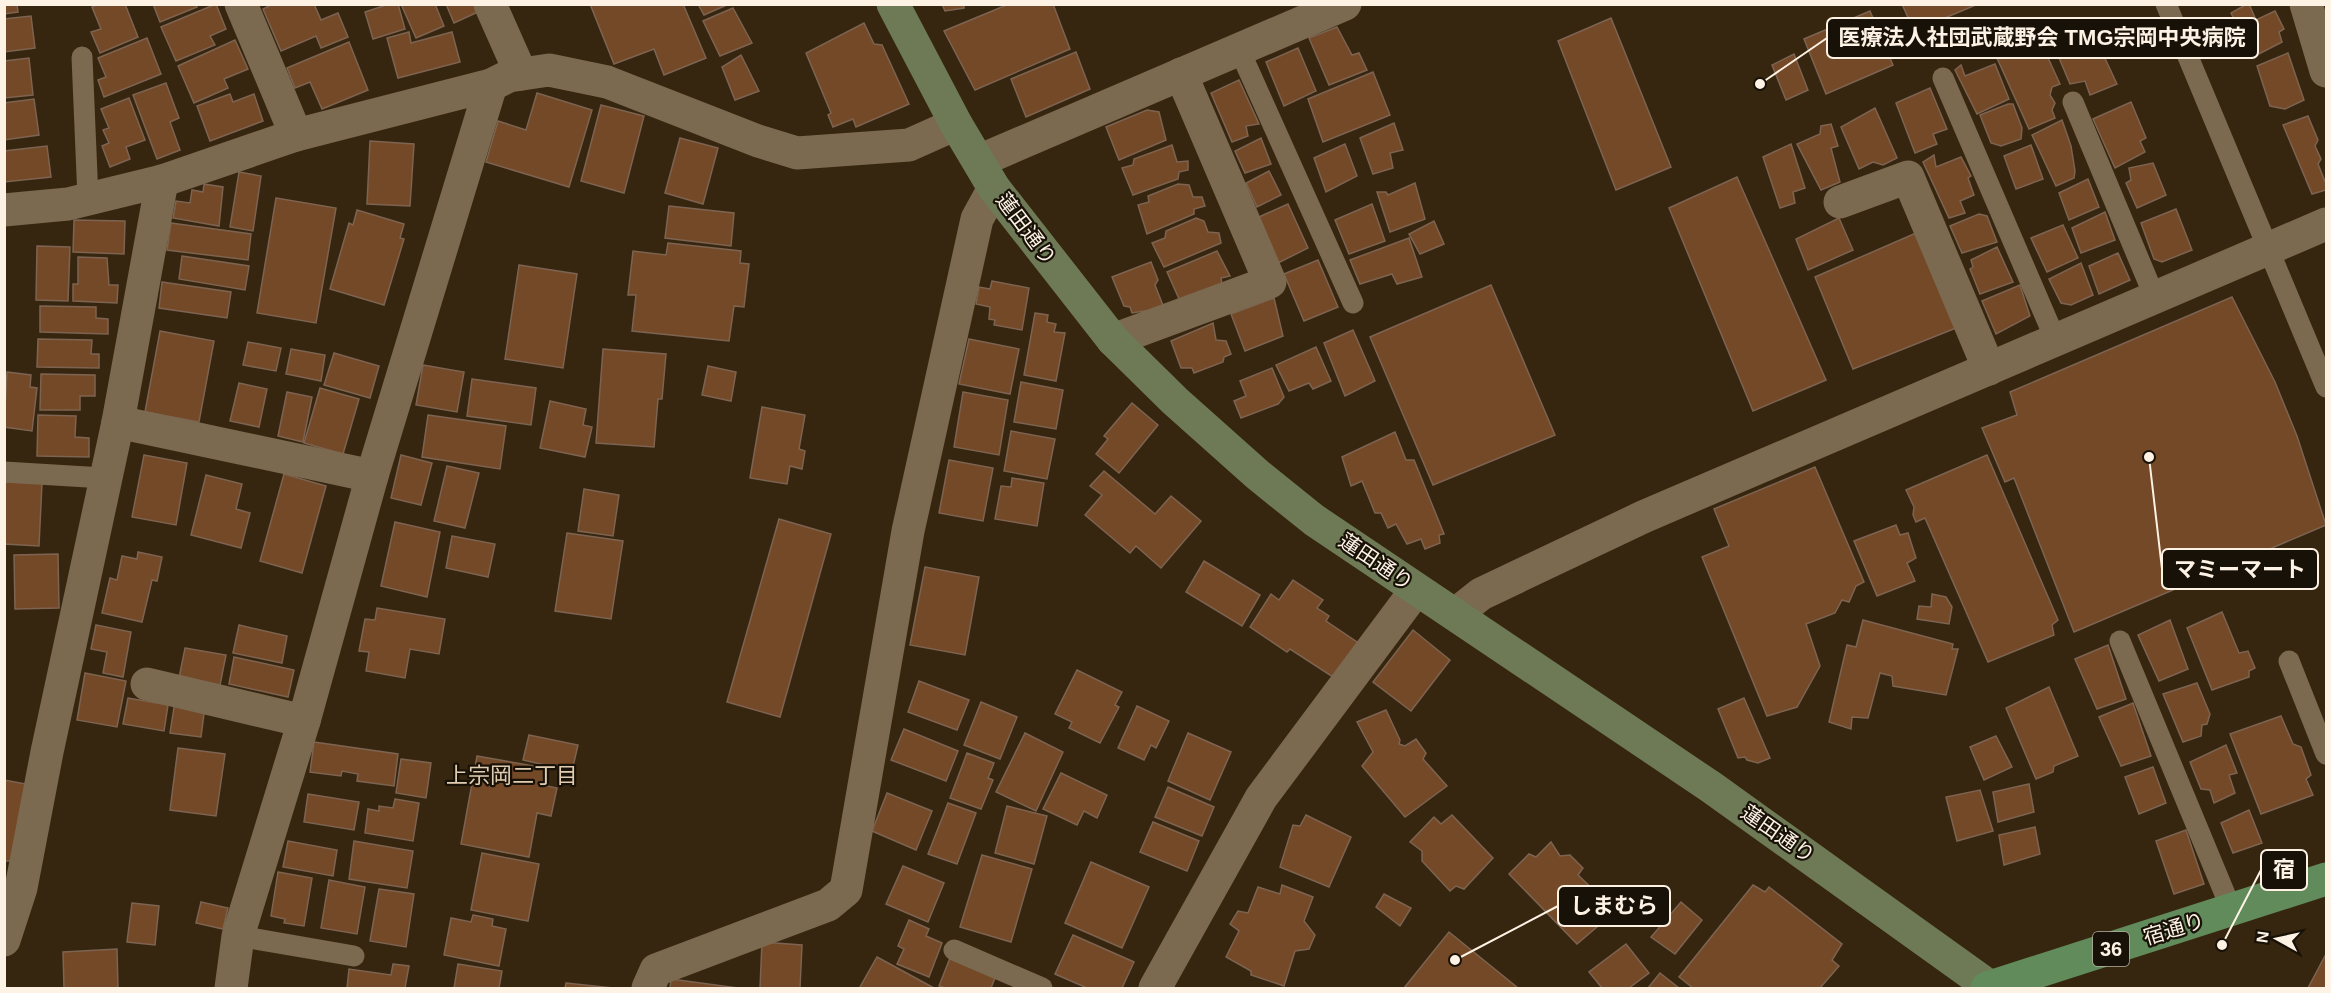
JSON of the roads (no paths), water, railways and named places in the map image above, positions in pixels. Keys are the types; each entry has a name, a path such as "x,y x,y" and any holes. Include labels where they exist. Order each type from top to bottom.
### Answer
{"main road":[{"name":"蓮田通り","path":"893,4 956,124 987,174 1113,340 1175,401 1258,475 1314,520 1416,590 1456,613 1711,787 1990,988"},
{"name":"宿通り","path":"1990,988 2326,879"}],"street":[{"path":"242,4 296,135"},
{"path":"490,4 521,74"},
{"path":"648,988 656,969 828,905 846,890 908,531 987,174 1181,74 1346,4"},
{"path":"2306,4 2326,71"},
{"path":"4,210 68,204 162,181 296,135 490,85 509,76 549,70 607,82 748,137 797,153 909,145 956,124"},
{"path":"1113,340 1270,282 1181,74"},
{"path":"231,988 238,936 304,721 372,476 490,85"},
{"path":"1840,202 1908,177 1989,369"},
{"path":"4,940 21,888 104,477 118,422 162,181"},
{"path":"1456,613 1480,594 1643,517 2326,224"},
{"path":"118,422 372,476"},
{"path":"1155,988 1262,798 1416,590"},
{"path":"147,684 304,721"}],"lane":[{"path":"2166,4 2270,248 2326,387"},
{"path":"1239,49 1353,303"},
{"path":"82,57 88,199"},
{"path":"1943,78 2056,341"},
{"path":"2073,102 2155,298"},
{"path":"4,472 104,477"},
{"path":"2120,641 2232,911"},
{"path":"2289,661 2326,754"},
{"path":"238,936 354,956"},
{"path":"954,950 1042,988"}],"place":[{"name":"医療法人社団武蔵野会 TMG宗岡中央病院","path":"1760,84"},
{"name":"マミーマート","path":"2149,457"},
{"name":"宿","path":"2222,945"},
{"name":"しまむら","path":"1455,960"}],"district":[{"name":"上宗岡二丁目","path":"512,775"}]}
